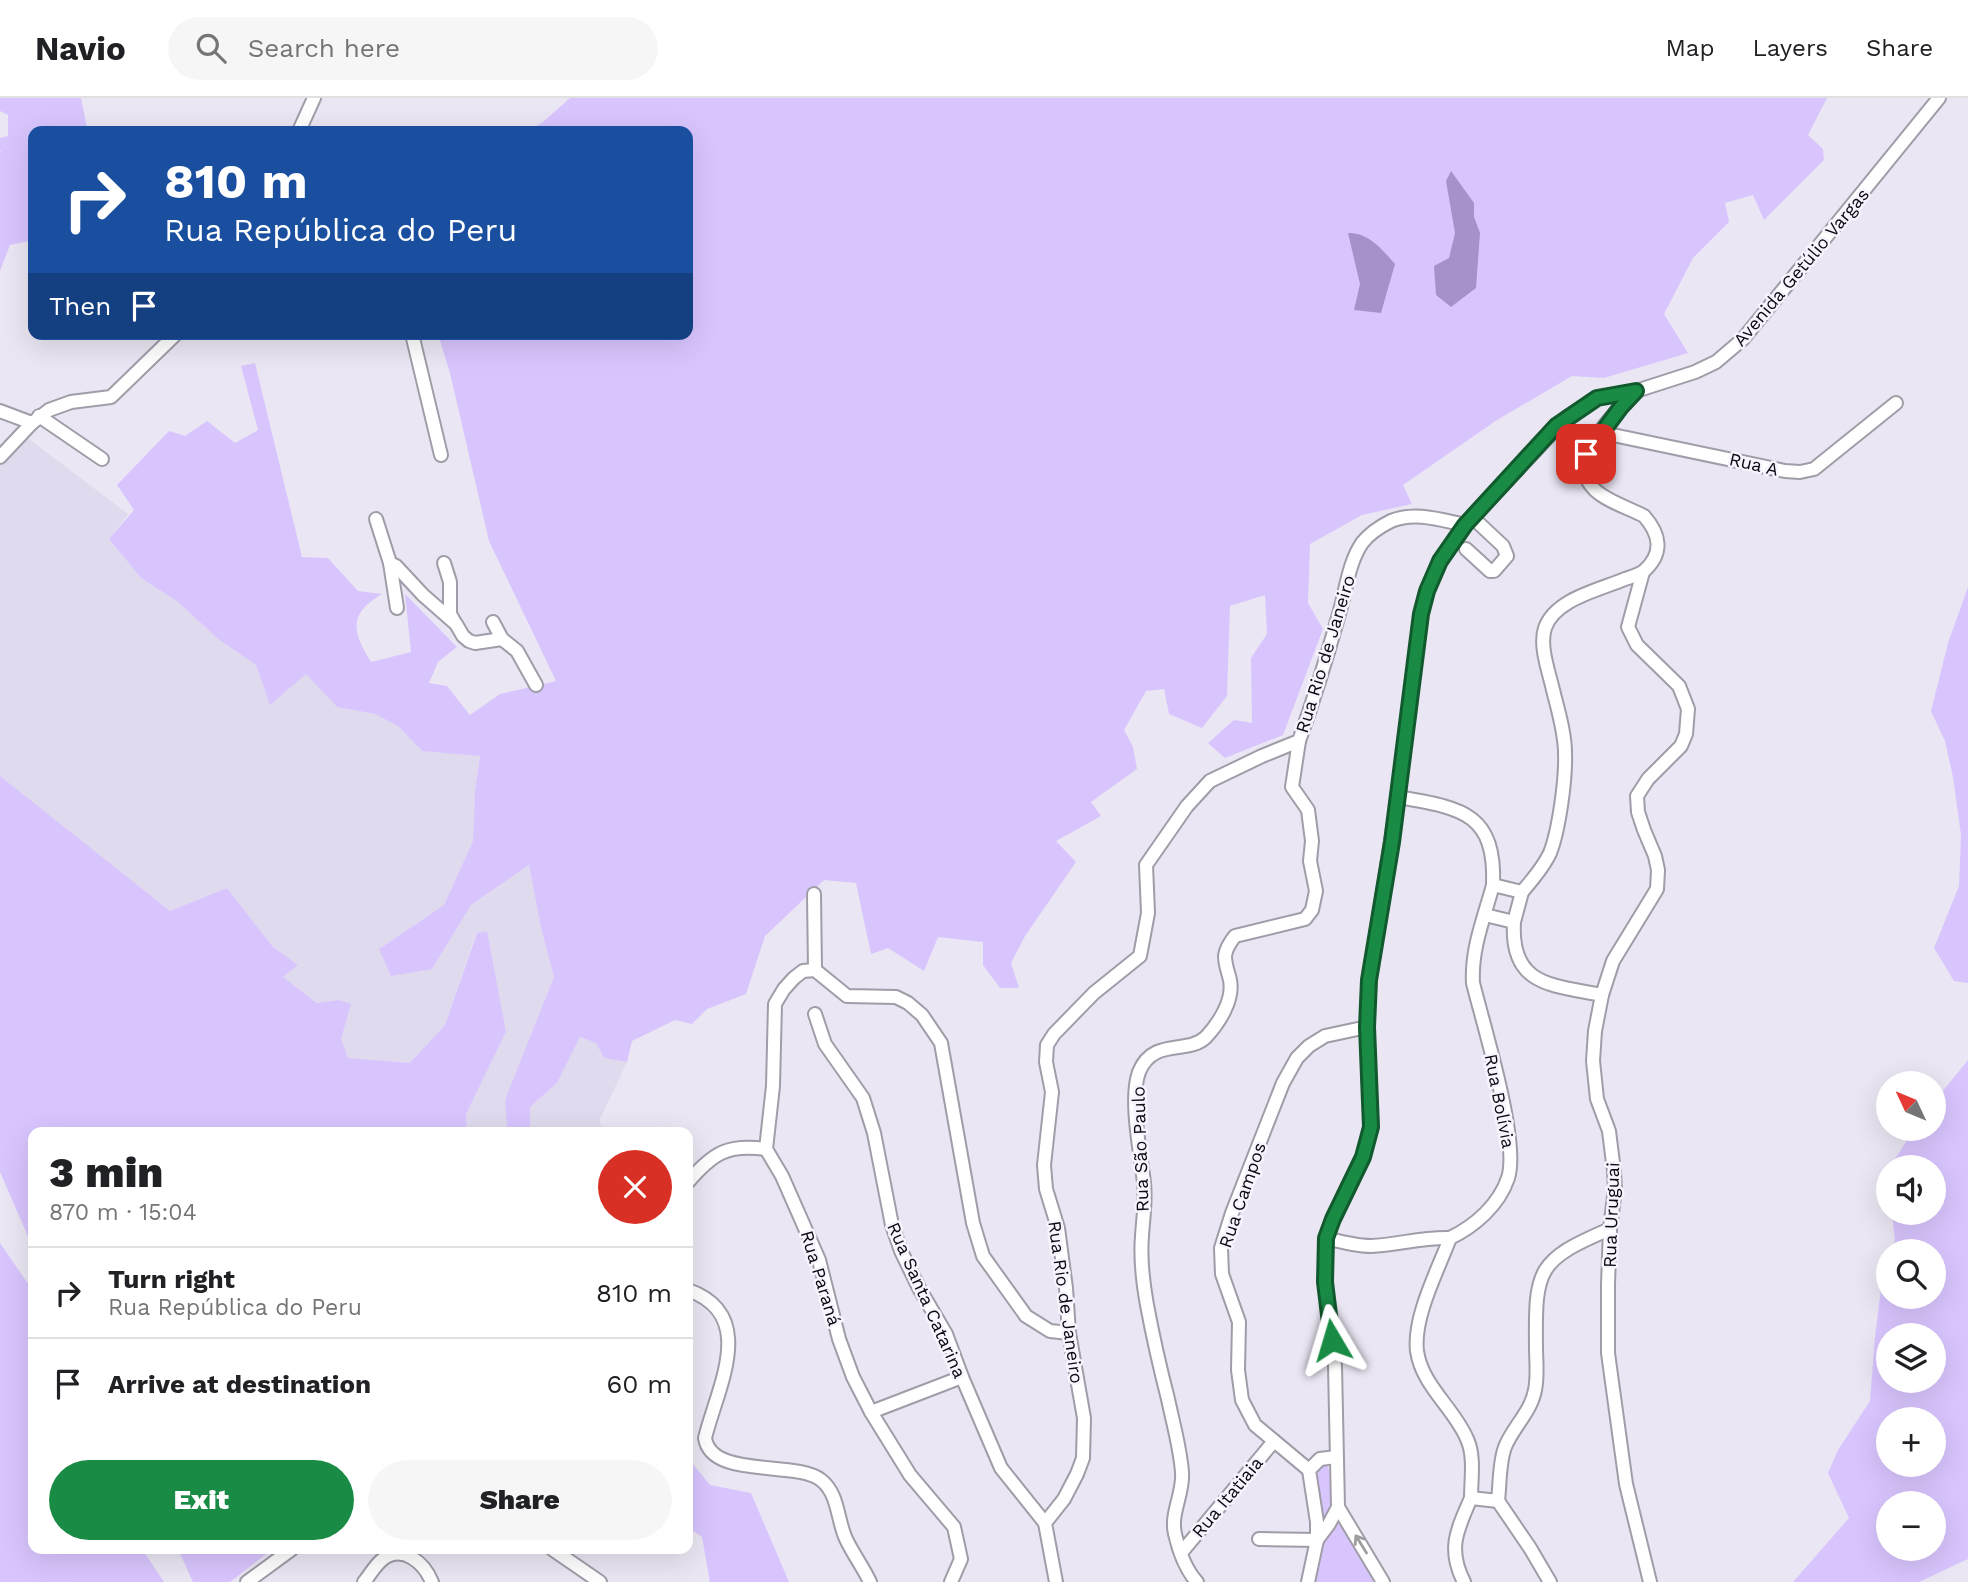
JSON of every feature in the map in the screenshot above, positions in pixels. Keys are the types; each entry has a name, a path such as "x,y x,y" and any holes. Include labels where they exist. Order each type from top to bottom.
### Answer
{"street":[{"path":"301,126 314,98"},
{"name":"Avenida Getúlio Vargas","path":"1338,1507 1335,1366 1325,1282 1326,1238 1370,1137 1372,1112 1367,1027 1369,980 1398,797 1421,614 1427,591 1440,561 1468,521 1567,417 1597,398 1636,391 1706,367 1743,339 1939,98"},
{"path":"0,457 36,419 64,404 111,397 170,340"},
{"path":"413,340 441,455"},
{"path":"1602,995 1548,984 1533,978 1516,956 1514,922 1522,892 1550,853 1558,819 1564,763 1561,726 1543,639 1545,628 1555,612 1567,603 1643,572 1658,550 1658,535 1644,516 1593,489 1587,479 1584,465 1592,444 1636,391"},
{"name":"Rua A","path":"1592,444 1607,435 1613,435 1786,471 1807,471 1826,462 1896,403"},
{"path":"0,411 36,419 102,459"},
{"name":"Rua Rio de Janeiro","path":"1045,1523 1064,1499 1083,1458 1084,1418 1069,1333 1058,1228 1046,1189 1044,1165 1052,1092 1046,1062 1047,1045 1054,1034 1094,993 1140,956 1148,913 1146,865 1187,806 1210,781 1299,741 1320,683 1350,570 1361,544 1392,520 1432,517 1468,521"},
{"path":"376,519 390,563 397,608"},
{"path":"1466,549 1490,571 1494,571 1507,556 1503,546 1468,521"},
{"path":"390,563 456,624"},
{"path":"444,563 450,582 450,614 463,636 475,643 502,639"},
{"name":"Rua Uruguai","path":"1643,572 1628,627 1637,645 1679,686 1688,709 1688,723 1681,746 1648,779 1637,796 1638,812 1656,856 1657,890 1613,961 1602,995 1595,1031 1594,1081 1597,1099 1609,1131 1615,1189 1610,1229 1606,1330 1608,1353 1626,1484 1650,1582"},
{"path":"493,622 502,639 517,651 536,685"},
{"name":"Rua São Paulo","path":"1197,1582 1185,1565 1173,1521 1183,1483 1179,1447 1147,1306 1142,1262 1145,1194 1136,1109 1138,1074 1144,1063 1166,1047 1194,1044 1205,1039 1218,1021 1226,1008 1230,992 1224,957 1228,944 1235,936 1305,919 1312,910 1316,891 1310,861 1312,841 1308,810 1294,793 1292,786 1299,741"},
{"name":"Rua Bolívia","path":"1398,797 1456,808 1476,824 1485,836 1493,857 1493,885 1473,954 1473,983 1497,1079 1511,1163 1501,1193 1492,1206 1470,1227 1450,1238"},
{"path":"1493,885 1522,892"},
{"path":"814,894 815,970"},
{"path":"1485,915 1514,922"},
{"path":"693,1177 715,1154 729,1148 766,1149 773,1086 775,1004 794,978 803,971 815,970 847,996 896,997 922,1015 935,1031 946,1058 947,1081 974,1223 983,1255 1026,1316 1049,1331 1069,1333"},
{"name":"Rua Santa Catarina","path":"815,1014 825,1044 863,1098 874,1133 892,1225 919,1288 946,1334 1001,1468 1045,1523"},
{"name":"Rua Campos","path":"1309,1470 1255,1425 1242,1400 1239,1387 1239,1322 1221,1266 1224,1237 1283,1083 1297,1058 1325,1036 1367,1027"},
{"name":"Rua Paraná","path":"766,1149 787,1185 819,1260 845,1357 871,1412 918,1486 954,1527 961,1559 951,1582"},
{"path":"1549,1582 1498,1501 1505,1448 1535,1391 1537,1294 1542,1276 1561,1252 1610,1229"},
{"path":"1326,1238 1346,1244 1370,1246 1421,1238 1450,1238 1420,1318 1417,1350 1429,1384 1466,1437 1472,1466 1471,1498 1454,1543 1454,1555 1464,1582"},
{"path":"693,1292 717,1309 729,1338 728,1359 705,1438 707,1446 713,1454 725,1460 802,1472 819,1478 831,1490 845,1537 870,1582"},
{"path":"871,1412 962,1377"},
{"name":"Rua Itatiaia","path":"1181,1553 1274,1441"},
{"path":"1308,1582 1317,1540 1316,1512 1309,1470 1320,1459 1336,1457"},
{"path":"1471,1498 1498,1501"},
{"path":"1317,1540 1338,1507"},
{"path":"1338,1507 1383,1582"},
{"path":"1045,1523 1056,1582"},
{"path":"1259,1539 1317,1540"},
{"path":"247,1582 285,1554"},
{"path":"365,1582 383,1559 395,1554"},
{"path":"400,1554 415,1559 429,1573 432,1582"},
{"path":"559,1554 600,1582"}],"shaded area":[{"path":"0,98 81,98 87,126 28,126 28,241 10,245 0,271 0,138 8,136 8,115 0,111"},
{"path":"570,98 1827,98 1808,135 1823,149 1824,160 1764,220 1753,195 1725,203 1729,222 1693,258 1664,314 1688,353 1604,378 1572,376 1497,420 1403,485 1412,504 1362,515 1310,544 1308,603 1323,629 1283,735 1225,758 1208,743 1234,720 1252,723 1251,658 1267,634 1265,595 1230,606 1227,696 1202,728 1169,714 1164,689 1146,691 1124,730 1133,747 1137,769 1091,802 1101,816 1056,841 1076,862 1025,936 1011,963 1019,988 1000,988 983,965 983,942 938,937 924,971 888,948 871,954 856,883 824,880 765,936 746,994 707,1009 692,1024 675,1020 632,1041 627,1062 604,1058 596,1043 580,1037 557,1083 530,1107 530,1127 507,1127 505,1100 554,977 529,865 471,905 432,969 391,976 379,949 444,905 473,841 475,790 480,756 422,751 398,726 375,714 337,707 306,674 270,705 256,665 218,639 178,602 141,578 109,539 134,510 117,485 169,431 185,436 207,421 235,443 258,430 241,366 255,363 302,557 328,558 358,591 382,594 363,609 357,624 360,641 371,662 411,652 405,594 457,647 438,662 429,683 447,686 470,715 500,694 556,681 489,541 440,340 693,340 693,126 536,126"},
{"path":"1451,171 1474,203 1474,217 1480,233 1476,288 1451,307 1436,295 1434,266 1449,258 1455,233 1446,181"},
{"path":"1348,233 1368,239 1380,247 1395,264 1381,313 1354,310 1360,284"},
{"path":"25,436 128,514 109,539 141,578 178,602 218,639 256,665 270,704 306,673 337,707 375,714 398,726 422,751 480,755 475,790 473,841 444,905 379,949 432,969 471,905 529,865 554,977 539,1017 507,1127 467,1127 466,1114 506,1032 476,933 445,1025 410,1064 348,1058 341,1039 339,1000 318,1003 282,977 298,965 273,947 227,888 170,911 0,779 0,461"},
{"path":"1968,587 1968,983 1954,981 1934,948 1959,886 1961,835 1945,741 1931,711 1948,643"},
{"path":"0,776 170,911 227,888 273,947 298,965 283,977 317,1003 339,1000 351,1004 341,1039 348,1058 410,1063 445,1025 477,933 487,931 506,1032 466,1114 467,1127 28,1127 28,1236 0,1172"},
{"path":"580,1037 596,1043 604,1058 627,1062 599,1121 602,1127 530,1127 530,1107 557,1083"},
{"path":"1968,1060 1968,1559 1919,1582 1793,1582 1849,1518 1828,1473 1838,1450 1870,1401 1876,1329 1876,1393 1946,1393 1946,1323 1877,1323 1878,1309 1946,1309 1946,1239 1895,1239 1893,1225 1946,1225 1946,1155 1898,1155 1906,1141 1946,1141 1946,1087"},
{"path":"0,1243 28,1284 28,1554 145,1554 164,1582 0,1582"},
{"path":"693,1464 710,1485 751,1493 789,1582 710,1582 702,1537 693,1531"},
{"path":"1322,1464 1328,1466 1330,1491 1329,1510 1323,1522 1317,1483"},
{"path":"1336,1523 1341,1525 1374,1582 1314,1582 1324,1544"},
{"path":"180,1554 266,1554 230,1582 193,1582"}],"route":[{"path":"1332,1340 1325,1282 1326,1238 1363,1157 1371,1127 1367,1027 1369,980 1392,842 1421,614 1427,591 1440,561 1465,525 1556,426 1597,398 1636,391 1586,454"}]}
